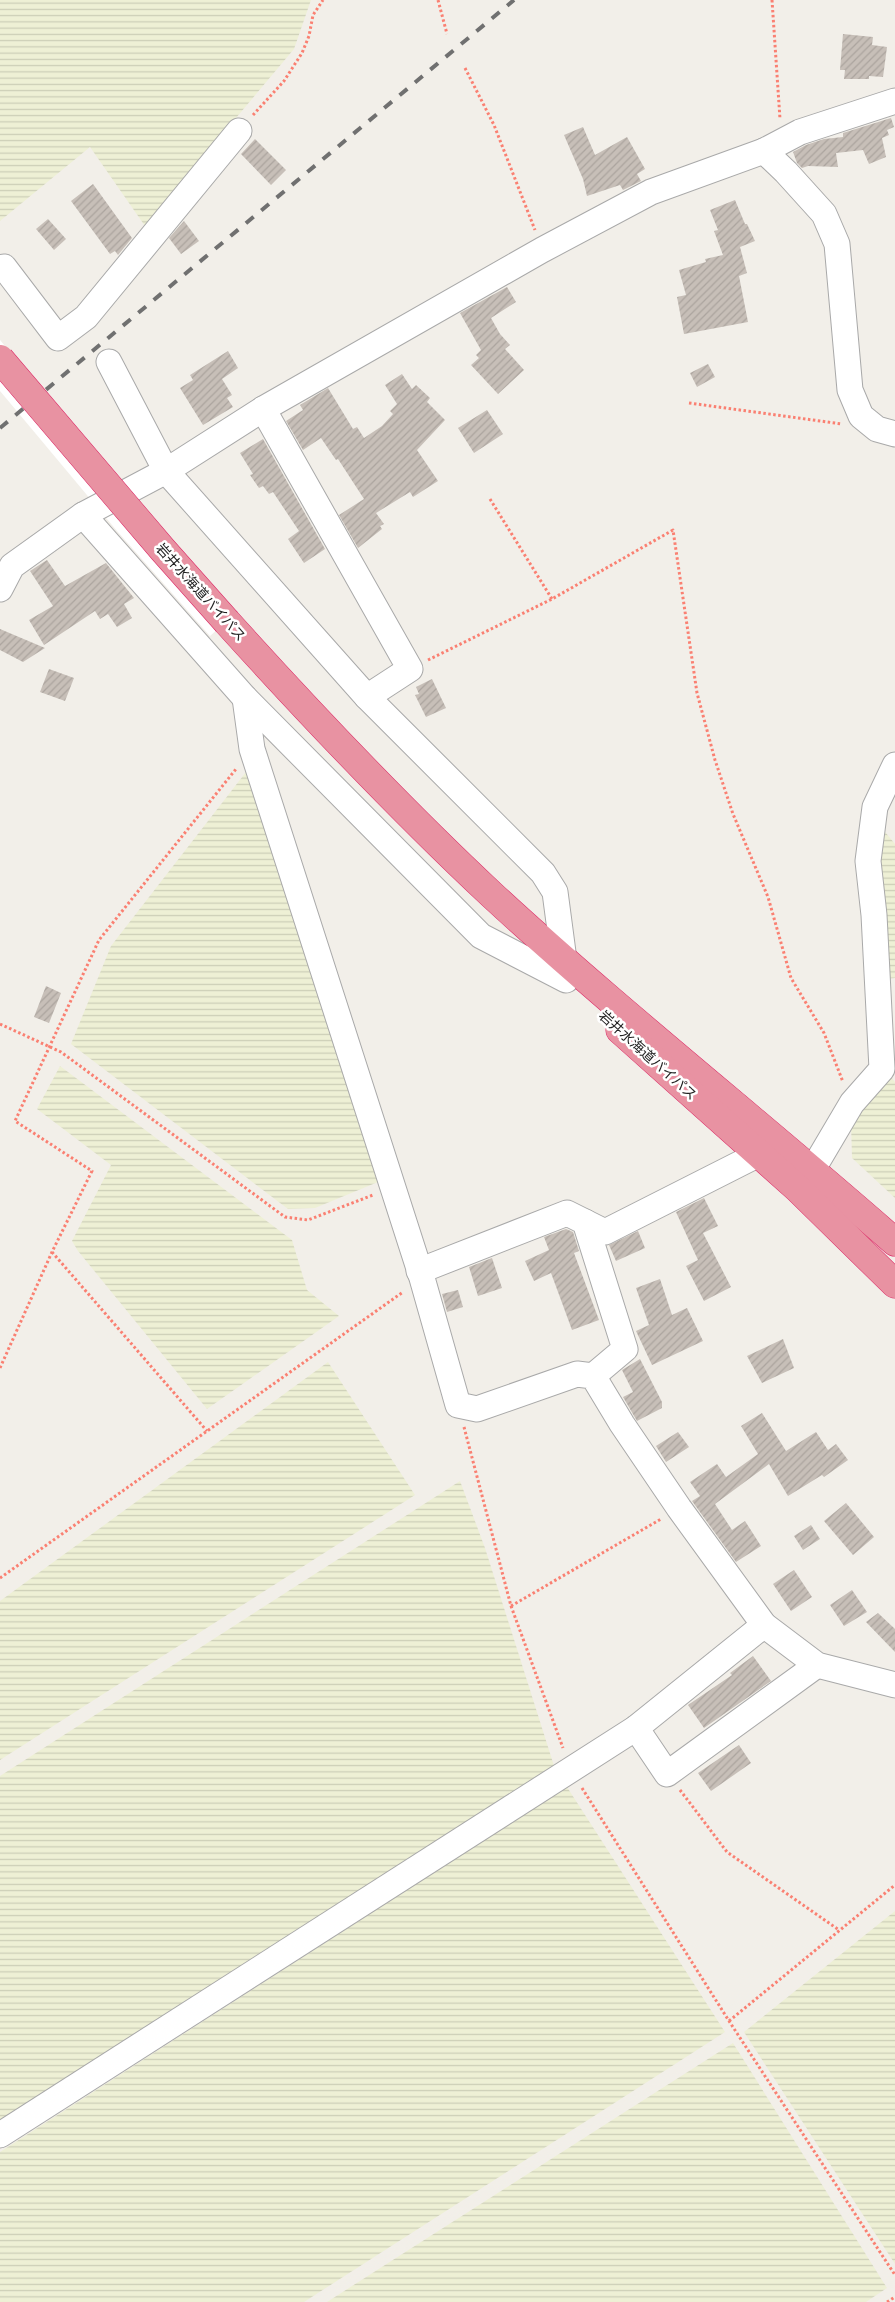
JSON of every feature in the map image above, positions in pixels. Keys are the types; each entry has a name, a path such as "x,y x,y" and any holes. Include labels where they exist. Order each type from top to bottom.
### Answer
{"highway":[{"name":"岩井水海道バイパス","path":"0,359 226,622 498,914 805,1179 895,1242"},
{"name":"岩井水海道バイパス","path":"565,970 759,1154 805,1179 895,1284"}],"street":[{"path":"0,589 6,566 83,516 166,471 263,409 542,250 651,192 772,147 800,132 895,101"},
{"path":"1,266 58,338 86,317 239,131"},
{"path":"772,147 786,172 824,214 837,244 850,390 861,416 886,431"},
{"path":"83,516 245,698 481,936 565,970 555,892 542,873 367,697 166,471 109,362"},
{"path":"263,409 410,669 367,697"},
{"path":"245,698 252,749 393,1187 458,1404 477,1409 577,1374 593,1376 625,1349 585,1222"},
{"path":"805,1179 852,1103 882,1069 874,915 868,861 874,807 895,765"},
{"path":"420,1275 566,1213 605,1232 759,1154"},
{"path":"593,1376 622,1424 679,1508 764,1625 817,1665 895,1685"},
{"path":"0,2135 636,1728 764,1625"},
{"path":"636,1728 667,1774 817,1665"}],"path":[{"path":"239,131 284,81 302,53 309,36 314,15 323,0"},
{"path":"438,0 447,34"},
{"path":"772,0 772,147"},
{"path":"465,68 494,125 542,250"},
{"path":"689,403 886,431"},
{"path":"490,499 552,599"},
{"path":"410,669 552,599 673,530 697,693 715,760 733,814 768,896 792,978 824,1033 852,1103"},
{"path":"0,1368 52,1252 92,1171 15,1121 99,940 252,749"},
{"path":"0,1024 61,1052 285,1217 308,1220 393,1187"},
{"path":"52,1252 207,1431"},
{"path":"0,1578 207,1431 420,1275"},
{"path":"458,1404 511,1606 571,1769 728,2021 895,2275"},
{"path":"511,1606 679,1508"},
{"path":"667,1774 727,1852 839,1930"},
{"path":"728,2021 895,1885"},
{"path":"887,2302 895,2297"}],"green space":[{"path":"0,0 311,0 294,49 145,226 90,147 0,221"},
{"path":"246,772 378,1182 315,1208 288,1209 71,1044 111,946"},
{"path":"881,827 895,844 895,978 886,979 878,890"},
{"path":"60,1066 292,1240 307,1290 339,1316 207,1409 78,1251 72,1241 111,1165 37,1109"},
{"path":"890,1076 895,1082 895,1198 852,1158 851,1122"},
{"path":"328,1362 415,1495 0,1760 0,1601"},
{"path":"460,1481 485,1548 555,1769 0,2121 0,1776"},
{"path":"567,1787 725,2032 304,2302 0,2302 0,2152"},
{"path":"895,1911 895,2264 744,2032"},
{"path":"733,2043 887,2288 866,2302 327,2302"}],"pier":[{"path":"0,340 139,506 235,614 210,636 117,531 0,391"}],"building":[{"path":"843,34 873,37 872,45 887,47 883,77 869,76 869,79 844,79 845,70 840,70"},
{"path":"891,118 894,127 887,130 889,135 882,138 886,157 869,164 863,150 836,153 838,167 808,166 802,168 797,163 793,152 806,145 824,139 843,137 843,133"},
{"path":"583,127 595,155 627,137 645,169 637,174 641,181 623,190 620,185 587,196 583,179 564,135"},
{"path":"255,139 286,170 271,185 241,154"},
{"path":"93,184 132,238 118,255 115,251 110,254 71,201"},
{"path":"735,200 745,224 747,224 755,241 740,247 747,273 739,276 748,322 684,334 677,297 686,295 679,270 706,262 705,259 723,255 714,231 718,230 710,210"},
{"path":"48,219 66,239 54,250 36,229"},
{"path":"184,221 199,241 181,254 169,238"},
{"path":"507,287 516,302 491,318 500,334 510,345 505,349 524,370 498,394 471,365 479,358 476,355 481,350 460,313"},
{"path":"228,351 238,368 222,379 232,395 227,398 233,407 203,425 180,388 193,380 190,375"},
{"path":"708,364 715,377 697,387 690,373"},
{"path":"402,374 412,389 416,385 430,398 427,402 445,420 417,450 438,481 413,497 410,492 376,513 384,524 380,526 382,529 358,548 339,515 364,499 338,459 336,460 321,438 303,450 286,421 303,410 300,405 328,388 353,429 357,427 364,438 382,426 393,414 390,411 397,404 385,385"},
{"path":"487,410 503,434 474,453 458,428"},
{"path":"263,439 325,549 304,563 288,539 299,531 273,492 269,494 263,486 259,488 250,475 253,474 240,453"},
{"path":"47,560 65,586 106,563 134,598 124,604 132,618 117,627 108,614 100,619 95,611 44,645 29,620 53,606 30,571"},
{"path":"0,629 45,648 23,662 0,650"},
{"path":"49,669 74,678 65,701 40,692"},
{"path":"432,679 446,708 426,717 415,695 419,694 416,687"},
{"path":"46,986 61,993 49,1023 34,1017"},
{"path":"704,1198 718,1226 703,1233 731,1287 704,1301 686,1266 698,1260 676,1212"},
{"path":"566,1229 573,1232 579,1251 574,1253 599,1320 572,1330 551,1273 534,1281 525,1261 549,1250 544,1237"},
{"path":"638,1231 645,1248 616,1261 609,1245"},
{"path":"492,1258 502,1288 478,1296 469,1267"},
{"path":"660,1279 672,1315 687,1308 703,1341 652,1365 636,1331 649,1325 636,1288"},
{"path":"458,1290 463,1307 447,1312 442,1294"},
{"path":"783,1339 794,1368 762,1383 747,1356"},
{"path":"640,1359 662,1402 662,1408 637,1421 623,1397 633,1392 622,1370"},
{"path":"762,1413 786,1451 816,1432 828,1450 836,1444 848,1460 824,1477 822,1475 788,1496 769,1464 715,1504 732,1530 745,1521 761,1546 736,1562 692,1501 700,1496 690,1482 717,1464 726,1477 758,1454 741,1426"},
{"path":"678,1432 689,1447 666,1462 656,1446"},
{"path":"846,1503 874,1537 853,1555 824,1521"},
{"path":"811,1525 820,1539 803,1550 794,1536"},
{"path":"794,1570 812,1597 791,1611 773,1584"},
{"path":"852,1590 867,1612 844,1626 830,1605"},
{"path":"878,1613 895,1629 895,1652 866,1622"},
{"path":"753,1656 771,1681 704,1728 688,1705 732,1675 730,1673"},
{"path":"739,1745 751,1763 711,1791 698,1773"}],"railway":[{"path":"0,428 514,0"}]}
